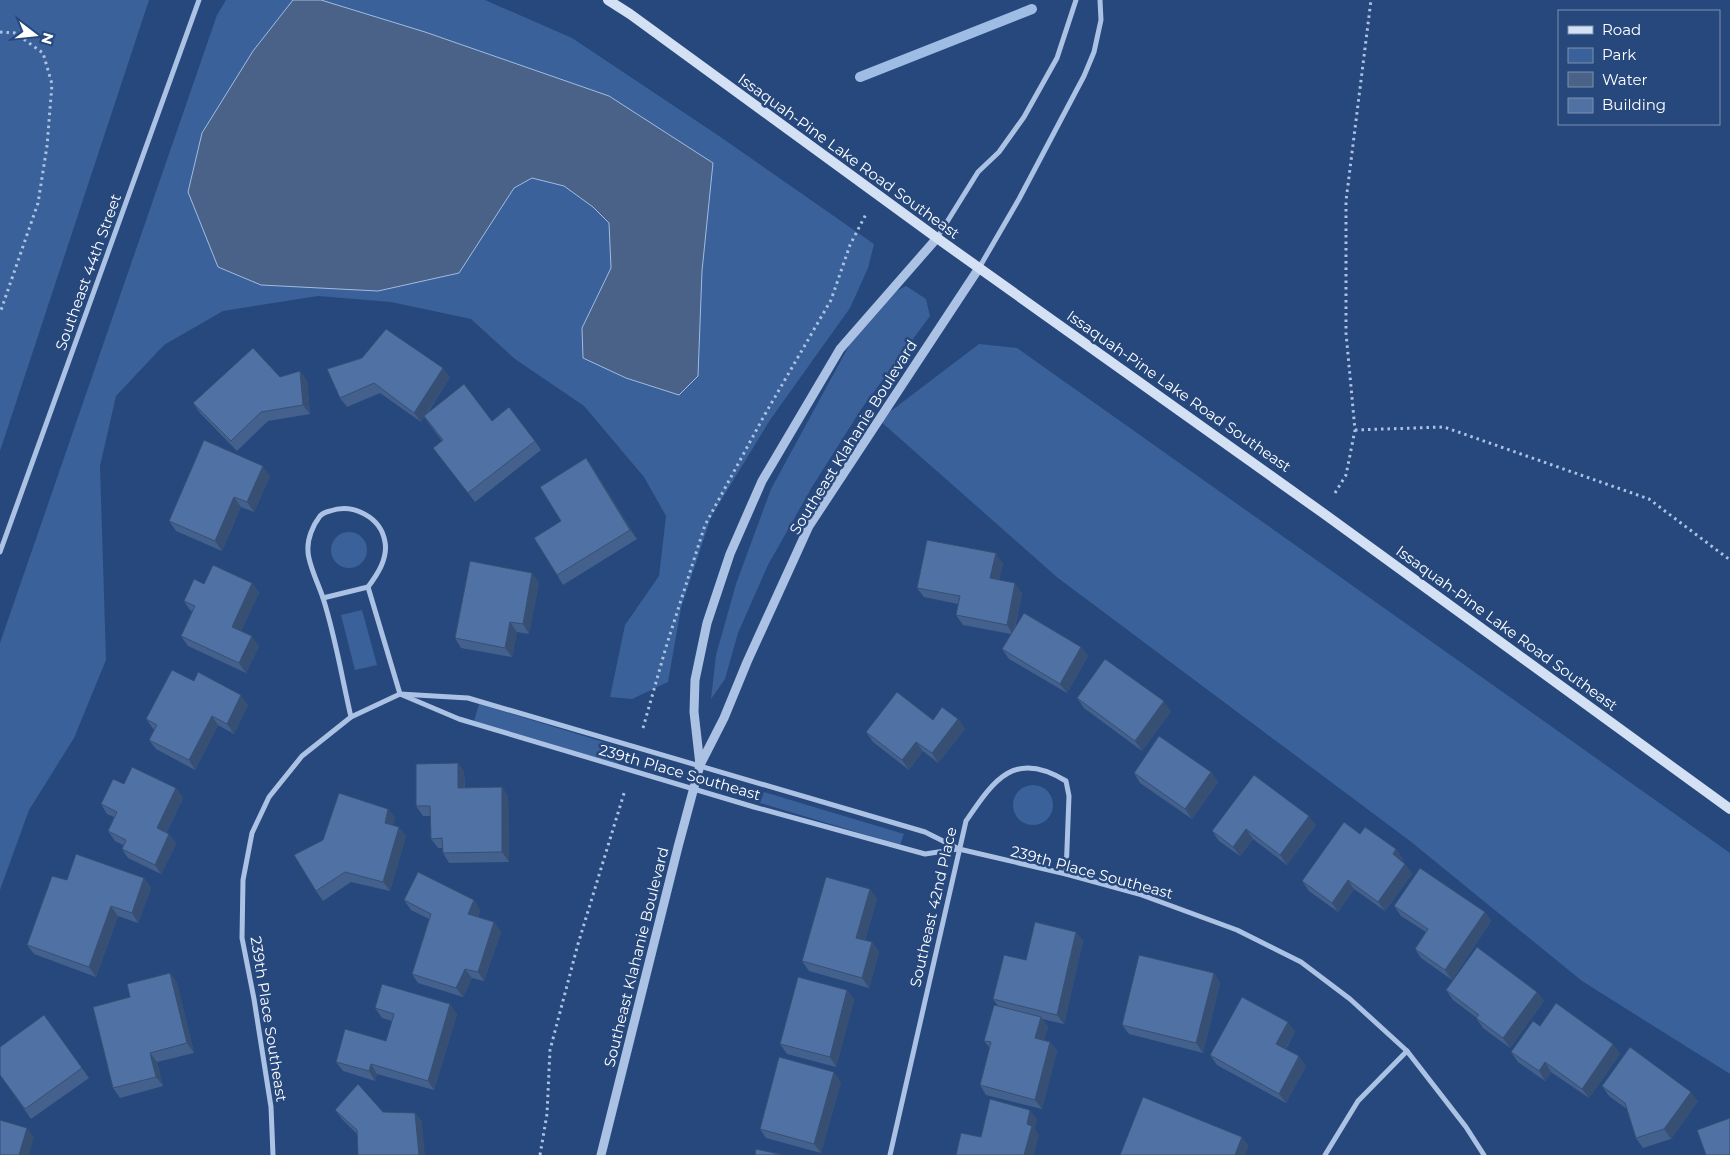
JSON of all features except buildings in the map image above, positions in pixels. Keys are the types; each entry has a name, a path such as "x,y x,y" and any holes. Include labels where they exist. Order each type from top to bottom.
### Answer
{"main road":[{"name":"Issaquah-Pine Lake Road Southeast","path":"608,0 630,14 937,238 1323,513 1730,809"}],"street":[{"name":"Southeast 44th Street","path":"0,552 199,0"},
{"path":"937,238 978,172 999,152 1028,109 1057,58 1076,0"},
{"path":"979,268 1084,76 1094,52 1101,20 1100,0"},
{"name":"Southeast Klahanie Boulevard","path":"700,765 694,712 695,680 707,623 730,554 762,481 840,349 937,238"},
{"name":"Southeast Klahanie Boulevard","path":"601,1155 700,765 724,718 747,662 809,526 979,268"},
{"path":"323,598 368,587 378,574 384,556 385,543 381,530 372,517 356,510 338,508 322,514 312,530 308,552 323,598 351,717"},
{"path":"368,587 400,694"},
{"name":"239th Place Southeast","path":"400,694 458,720 693,789 925,854 959,849"},
{"name":"239th Place Southeast","path":"274,1155 271,1107 254,999 242,938 243,880 252,833 269,797 302,756 351,717 400,694 468,698 925,832 959,849 1066,874 1139,894 1237,930 1301,962 1350,999 1407,1051 1466,1126 1484,1155"},
{"name":"Southeast 42nd Place","path":"890,1155 966,821 983,797 1006,773 1019,768 1054,774 1066,781 1069,796 1066,874"},
{"path":"1326,1155 1358,1101 1407,1051"}],"path":[{"path":"1323,513 1346,475 1355,430 1346,333 1346,202 1371,0"},
{"path":"0,32 15,33 43,53 52,84 47,146 38,203 0,312"},
{"path":"1355,430 1444,427 1649,499 1730,560"}],"green space":[{"path":"0,0 149,0 0,451"},
{"path":"226,0 485,0 572,38 719,136 874,244 868,268 850,308 770,420 711,517 681,608 668,682 632,699 610,697 625,625 659,576 666,516 644,477 584,406 515,359 471,319 391,302 318,296 223,311 164,345 116,396 100,466 106,660 74,738 29,810 0,890 0,643 217,15"},
{"path":"906,286 926,299 930,316 862,408 812,487 768,565 738,633 725,679 711,699 716,655 736,584 771,489 851,342 883,298"},
{"path":"979,344 1017,348 1730,853 1730,1074 1582,981 1410,841 1058,578 879,420"},
{"path":"349,532 362,537 367,550 362,563 349,568 336,563 331,550 336,537"},
{"path":"362,610 377,665 355,670 341,615"},
{"path":"479,704 623,748 618,764 474,721"},
{"path":"1037,785 1044,788 1050,794 1053,805 1052,813 1044,822 1037,825 1029,825 1022,822 1014,813 1013,801 1016,794 1025,786"},
{"path":"764,792 904,834 900,845 760,803"}],"water":[{"path":"293,0 321,0 425,32 609,96 713,163 702,271 698,376 679,395 626,378 583,358 582,328 611,268 609,223 593,207 564,186 532,178 514,188 459,273 378,291 261,285 218,267 188,192 202,133 253,51"}],"waterway":[{"path":"860,77 1032,9"}]}
